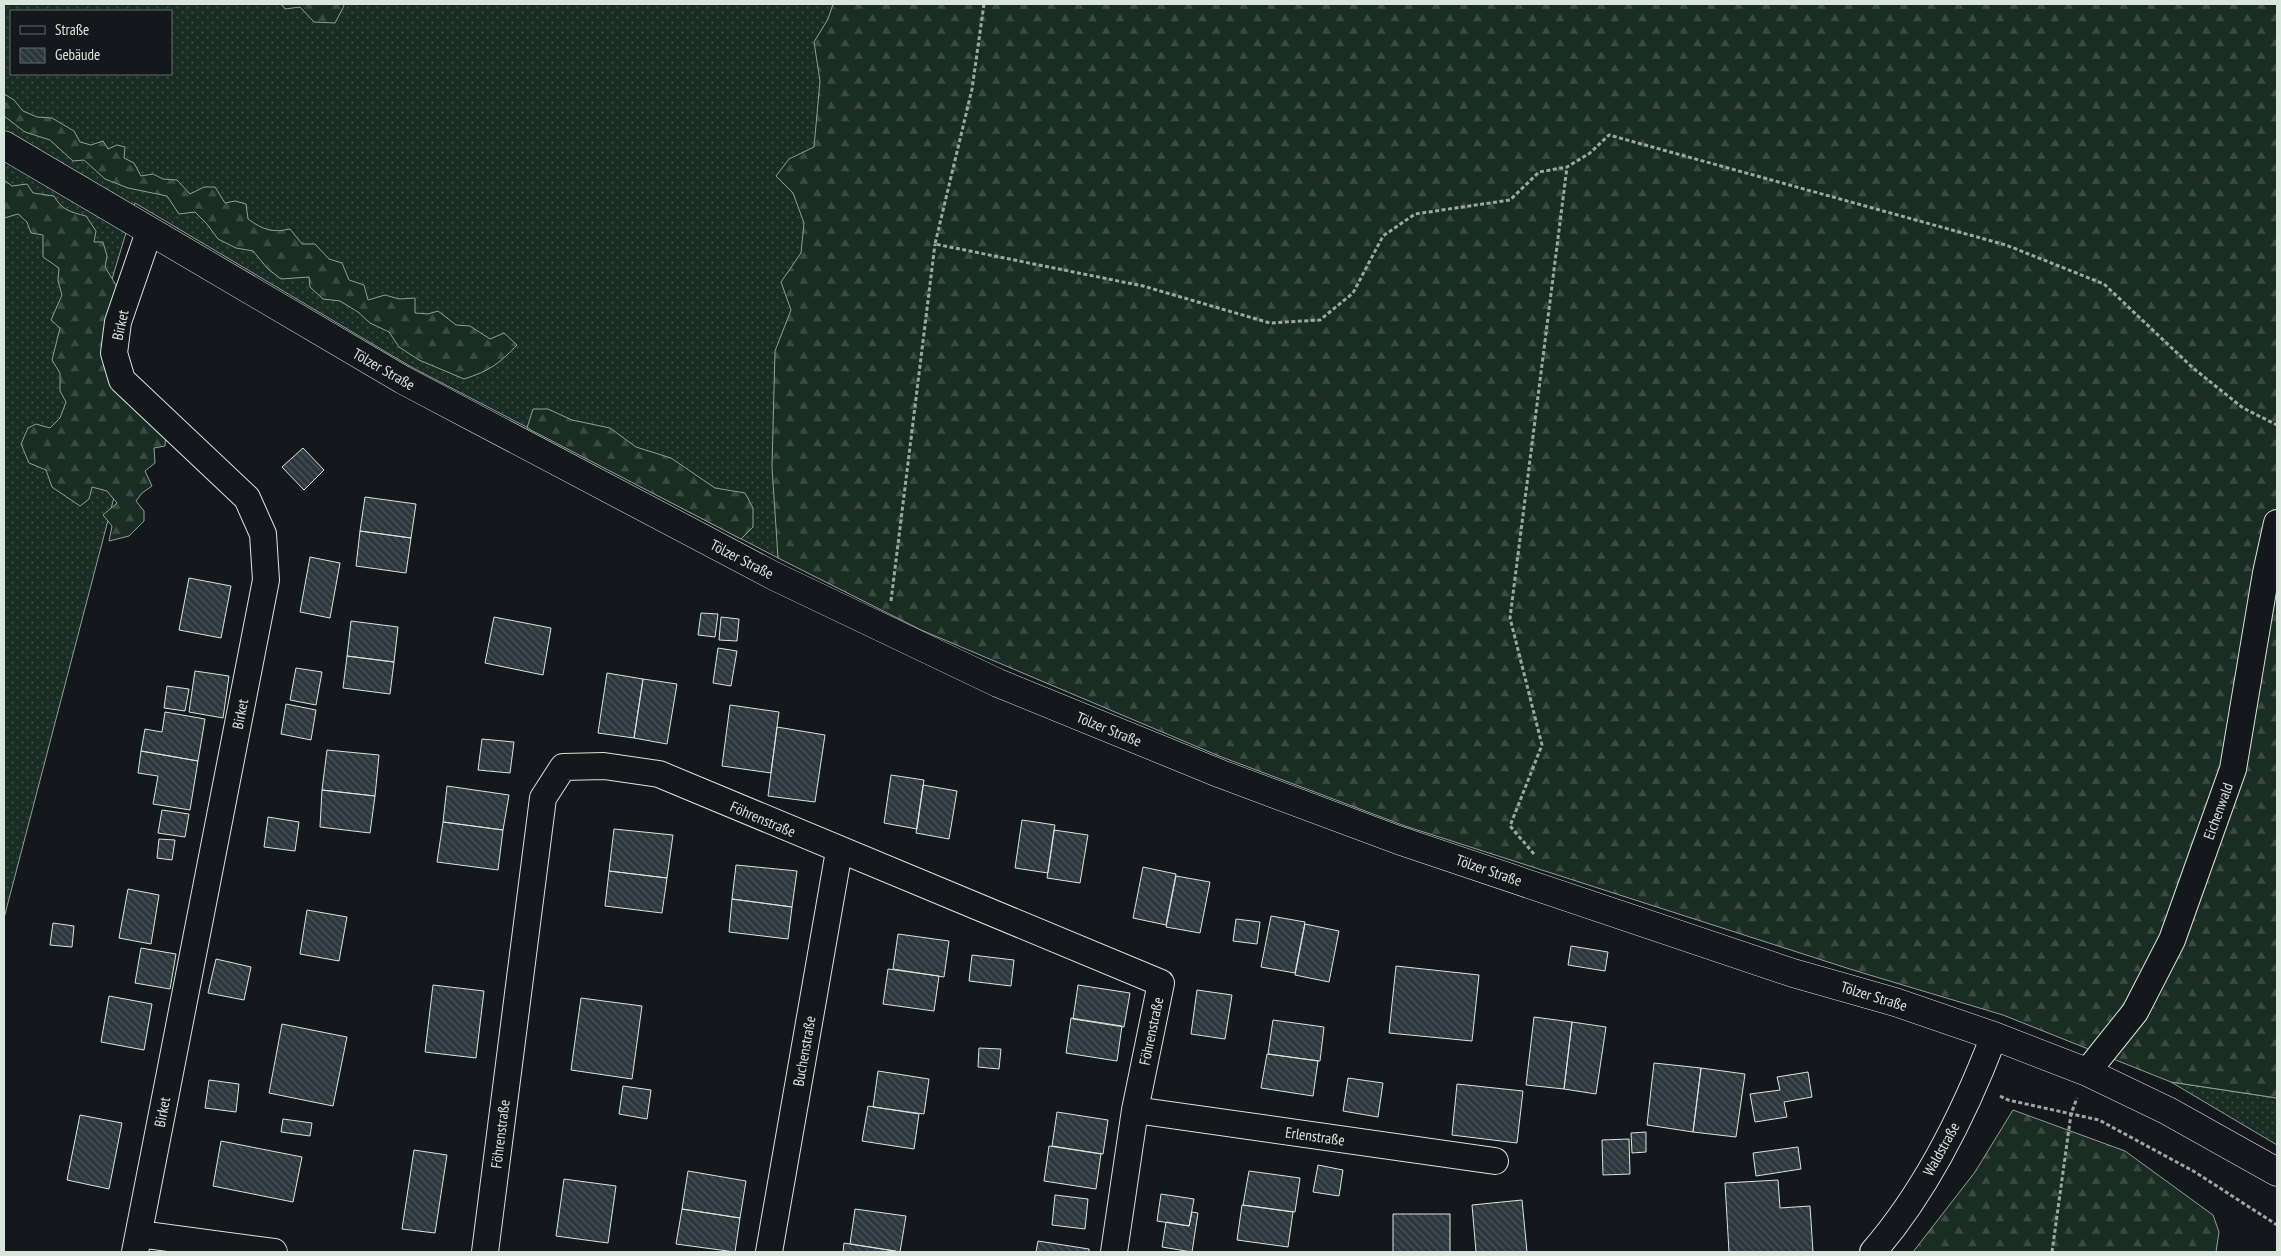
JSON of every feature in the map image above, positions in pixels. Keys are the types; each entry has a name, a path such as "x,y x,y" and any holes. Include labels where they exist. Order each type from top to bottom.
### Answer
{"main road":[{"name":"Tölzer Straße","path":"4,145 412,385 676,526 888,632 998,683 1221,774 1398,840 1793,973 1896,1002 1994,1036 2087,1072 2168,1111 2277,1172"}],"street":[{"name":"Birket","path":"137,1243 266,580 263,534 247,498 122,380 114,353 118,322 149,232"},
{"name":"Eichenwald","path":"2087,1072 2135,1012 2172,940 2233,769 2266,573 2277,522"},
{"name":"Föhrenstraße","path":"485,1252 543,798 563,767 604,766 659,774 838,851 1161,983 1135,1110 1114,1252"},
{"name":"Buchenstraße","path":"769,1252 838,851"},
{"name":"Waldstraße","path":"1872,1252 1895,1226 1944,1146 1975,1084 1994,1036"},
{"name":"Erlenstraße","path":"1135,1110 1496,1161"},
{"path":"137,1243 274,1252"}],"path":[{"path":"888,632 935,244 972,89 984,4"},
{"path":"935,244 1143,286 1270,323 1320,320 1352,293 1383,236 1415,214 1510,200 1539,172 1568,167 1590,153 1609,135 2006,246 2104,284 2193,368 2243,408 2277,425"},
{"path":"1541,887 1543,865 1510,826 1542,745 1510,618 1568,167"},
{"path":"2052,1252 2071,1114 2087,1072"},
{"path":"1975,1084 2008,1100 2099,1120 2195,1172 2277,1225"}],"green space":[{"path":"4,4 850,4 778,558 413,368 135,203 100,319 123,463 4,918"},
{"path":"281,4 343,4 344,6 335,23 314,22 300,7 285,9"},
{"path":"833,4 2277,4 2277,1098 2171,1082 2003,1015 1853,970 1405,826 1219,756 921,630 778,558 772,467 775,351 791,310 781,282 801,253 804,223 793,193 776,176 789,159 814,147 820,81 814,42 828,19"},
{"path":"4,94 14,100 23,111 37,117 52,118 74,131 80,142 91,145 103,141 108,149 117,145 125,147 124,158 134,163 141,176 153,174 163,179 177,180 190,194 204,187 215,187 225,203 235,201 246,204 248,219 253,223 263,228 278,231 290,229 302,244 315,244 329,259 342,263 349,280 364,285 368,300 385,295 399,299 415,298 415,313 428,314 438,311 456,325 470,326 490,339 504,333 517,345 493,366 464,379 419,360 399,347 389,332 370,323 358,312 340,301 323,299 310,287 309,277 281,279 268,269 253,251 236,248 218,239 195,212 179,214 167,196 128,188 105,179 84,160 73,161 50,140 25,132 4,116"},
{"path":"4,180 12,186 27,184 33,193 54,196 67,210 86,216 96,231 94,242 103,242 107,256 105,267 116,285 116,301 128,370 166,432 165,446 154,448 155,463 145,471 152,486 142,493 136,501 144,511 144,521 129,536 109,541 112,526 103,515 117,503 107,491 92,487 89,499 80,506 52,487 46,470 29,463 21,444 28,428 36,424 50,428 60,418 66,402 60,391 60,373 52,360 60,328 51,320 62,295 58,281 59,268 43,257 43,235 31,233 27,222 18,214 4,218"},
{"path":"533,409 548,409 572,420 610,428 636,447 671,458 715,488 745,493 753,508 753,527 741,539 527,428"},
{"path":"2171,1082 2277,1098 2277,1145 2272,1142"},
{"path":"2013,1110 2125,1151 2213,1215 2219,1232 2216,1252 1913,1252 1975,1172"}],"building":[{"path":"303,448 324,470 304,490 282,467"},
{"path":"365,497 416,504 411,538 360,531"},
{"path":"360,531 411,538 406,573 356,566"},
{"path":"310,557 340,563 330,618 300,612"},
{"path":"189,578 231,586 221,638 179,630"},
{"path":"701,613 718,614 715,637 698,635"},
{"path":"494,617 551,628 543,675 485,663"},
{"path":"721,617 739,619 737,641 719,640"},
{"path":"351,621 398,627 394,662 347,656"},
{"path":"718,648 737,651 731,686 713,683"},
{"path":"347,656 394,662 390,694 343,688"},
{"path":"296,668 322,672 316,705 290,700"},
{"path":"195,671 229,676 223,718 189,712"},
{"path":"607,673 643,679 634,738 598,733"},
{"path":"643,679 677,684 667,744 634,738"},
{"path":"167,686 189,689 185,711 164,708"},
{"path":"286,704 316,710 311,740 281,734"},
{"path":"730,705 779,712 771,773 722,766"},
{"path":"165,712 205,719 198,761 141,751 145,729 162,732"},
{"path":"777,727 825,735 815,802 768,796"},
{"path":"482,739 514,742 510,773 478,770"},
{"path":"327,750 379,755 375,796 322,790"},
{"path":"141,751 198,761 190,810 153,804 158,776 138,773"},
{"path":"891,775 924,780 917,829 884,823"},
{"path":"923,785 957,791 949,839 916,833"},
{"path":"447,786 509,795 503,830 443,822"},
{"path":"322,790 375,796 370,833 320,827"},
{"path":"162,810 189,814 185,837 158,833"},
{"path":"268,817 299,822 295,851 264,847"},
{"path":"1022,820 1055,825 1048,873 1015,868"},
{"path":"443,822 503,830 498,870 437,862"},
{"path":"614,829 673,835 667,878 609,871"},
{"path":"1054,830 1088,835 1080,883 1047,878"},
{"path":"159,839 175,840 172,860 157,858"},
{"path":"736,865 797,871 792,907 732,899"},
{"path":"1143,867 1176,874 1166,925 1133,918"},
{"path":"609,871 667,878 662,913 605,906"},
{"path":"1176,876 1210,882 1200,933 1166,927"},
{"path":"128,889 159,895 151,944 119,938"},
{"path":"732,899 792,907 788,939 729,932"},
{"path":"307,910 347,917 339,961 300,954"},
{"path":"1271,916 1305,922 1295,973 1261,967"},
{"path":"1236,919 1260,922 1257,944 1233,941"},
{"path":"53,923 74,926 72,947 50,945"},
{"path":"1305,924 1339,931 1329,982 1295,975"},
{"path":"898,934 949,941 944,977 893,969"},
{"path":"1571,946 1608,952 1605,971 1568,965"},
{"path":"141,948 176,954 170,989 135,983"},
{"path":"972,955 1014,960 1011,986 969,981"},
{"path":"216,959 251,967 244,1000 208,993"},
{"path":"1396,966 1479,975 1472,1041 1389,1033"},
{"path":"888,969 939,976 934,1011 883,1004"},
{"path":"433,985 484,991 476,1058 425,1052"},
{"path":"1078,985 1130,993 1124,1027 1073,1019"},
{"path":"1197,990 1232,995 1225,1039 1191,1034"},
{"path":"109,996 152,1004 144,1050 101,1042"},
{"path":"581,998 642,1006 632,1079 571,1070"},
{"path":"1534,1017 1572,1022 1564,1089 1526,1085"},
{"path":"1071,1018 1122,1026 1117,1061 1066,1053"},
{"path":"1273,1020 1324,1027 1320,1061 1268,1054"},
{"path":"1572,1022 1606,1027 1596,1094 1564,1089"},
{"path":"282,1024 347,1037 333,1106 269,1093"},
{"path":"979,1048 1001,1049 999,1069 978,1067"},
{"path":"1267,1054 1318,1061 1313,1096 1261,1088"},
{"path":"1654,1063 1701,1068 1693,1132 1647,1125"},
{"path":"1701,1068 1745,1074 1736,1137 1693,1132"},
{"path":"878,1071 929,1079 924,1114 873,1107"},
{"path":"1808,1072 1812,1097 1784,1102 1787,1117 1755,1122 1750,1094 1780,1090 1777,1077"},
{"path":"1348,1078 1383,1083 1378,1117 1343,1111"},
{"path":"209,1080 239,1084 236,1112 205,1108"},
{"path":"1457,1084 1523,1091 1517,1143 1452,1135"},
{"path":"623,1086 651,1090 647,1119 619,1114"},
{"path":"868,1106 919,1114 914,1149 862,1141"},
{"path":"1057,1112 1108,1120 1103,1154 1052,1146"},
{"path":"80,1115 122,1123 109,1189 67,1180"},
{"path":"283,1119 312,1123 310,1136 281,1132"},
{"path":"1646,1132 1646,1152 1632,1153 1631,1133"},
{"path":"1629,1139 1630,1174 1603,1175 1602,1140"},
{"path":"221,1141 302,1157 293,1202 213,1186"},
{"path":"1049,1146 1101,1154 1096,1189 1044,1181"},
{"path":"1798,1147 1801,1169 1756,1176 1753,1153"},
{"path":"414,1150 447,1155 435,1233 402,1229"},
{"path":"1318,1165 1343,1170 1339,1196 1313,1192"},
{"path":"688,1171 746,1181 740,1218 682,1209"},
{"path":"1249,1171 1300,1178 1295,1212 1243,1205"},
{"path":"564,1179 616,1186 608,1243 556,1236"},
{"path":"1778,1180 1780,1208 1810,1206 1813,1252 1729,1252 1725,1183"},
{"path":"1161,1194 1194,1199 1189,1226 1157,1221"},
{"path":"1055,1195 1088,1199 1085,1229 1052,1225"},
{"path":"1522,1200 1527,1252 1476,1252 1472,1205"},
{"path":"1242,1205 1293,1212 1288,1247 1237,1240"},
{"path":"682,1209 740,1218 735,1252 676,1244"},
{"path":"855,1209 906,1216 900,1252 850,1244"},
{"path":"1192,1212 1198,1213 1192,1252 1162,1247 1166,1222 1189,1226"},
{"path":"1393,1214 1450,1214 1450,1252 1393,1252"},
{"path":"1038,1241 1089,1249 1089,1252 1036,1252"},
{"path":"844,1243 896,1251 843,1252"}]}
